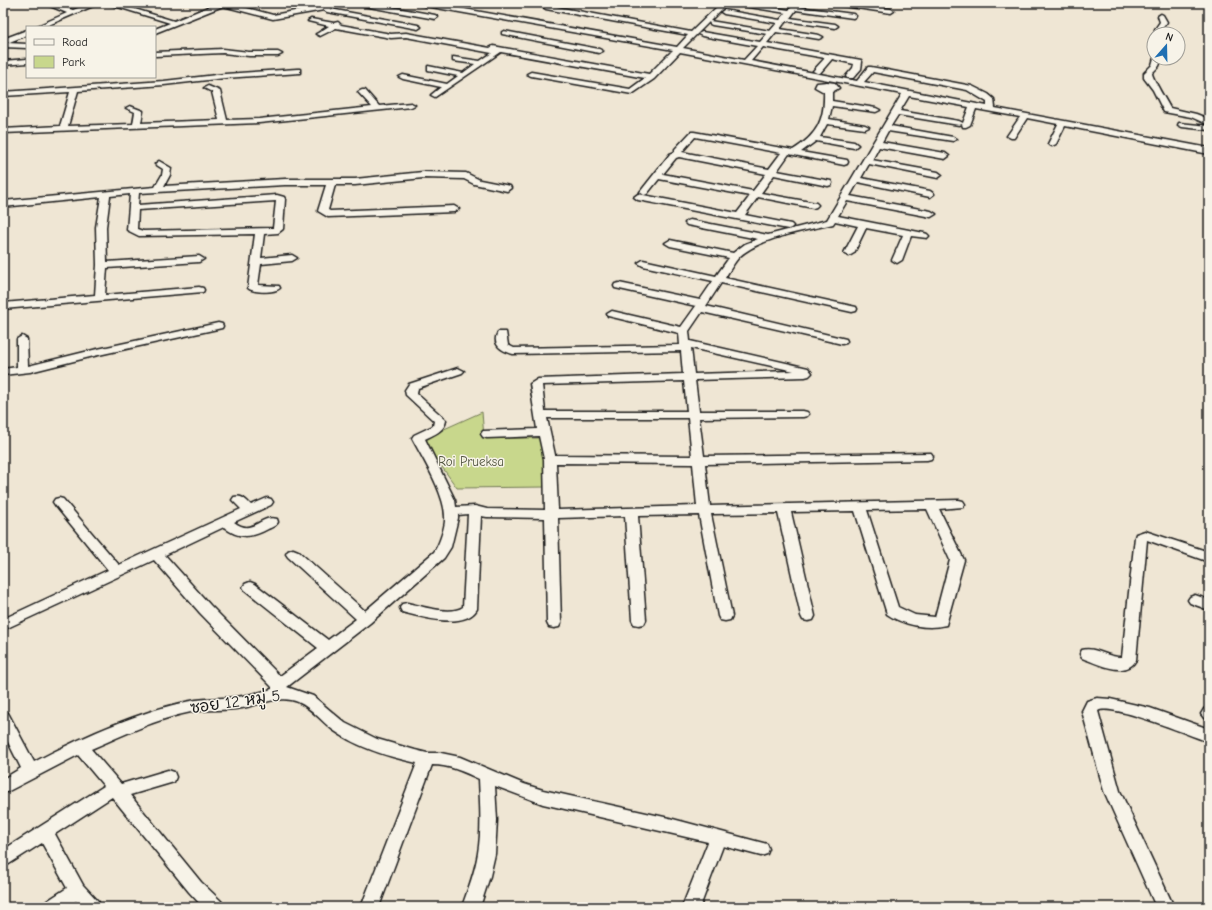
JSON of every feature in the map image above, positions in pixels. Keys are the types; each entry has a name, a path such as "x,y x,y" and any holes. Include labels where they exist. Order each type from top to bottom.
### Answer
{"street":[{"path":"46,3 74,13"},
{"path":"41,26 97,3"},
{"path":"108,3 171,21"},
{"path":"156,31 221,4 273,17 349,3"},
{"path":"358,3 374,4 397,10 442,14 464,11 678,49 748,59"},
{"path":"420,3 442,14"},
{"path":"531,74 629,92 633,91 651,77 725,3"},
{"path":"737,3 795,7 853,16"},
{"path":"836,3 891,11"},
{"path":"320,34 374,4"},
{"path":"397,10 409,4"},
{"path":"464,11 471,5"},
{"path":"546,7 693,34"},
{"path":"748,59 795,7"},
{"path":"326,10 418,27"},
{"path":"724,12 835,26"},
{"path":"406,35 442,14"},
{"path":"1161,16 1164,22 1161,26"},
{"path":"311,21 397,36 406,35 498,52 435,95"},
{"path":"712,23 819,37"},
{"path":"531,47 557,27"},
{"path":"351,36 361,30"},
{"path":"538,32 503,30 531,47 651,77"},
{"path":"3,42 26,32"},
{"path":"702,34 858,62 857,69 850,76"},
{"path":"431,47 440,41"},
{"path":"3,45 26,46"},
{"path":"690,45 961,107"},
{"path":"469,46 456,57 480,63"},
{"path":"493,48 531,47 599,51"},
{"path":"3,51 26,50"},
{"path":"156,54 223,51 249,54 278,54"},
{"path":"785,65 797,51"},
{"path":"817,73 830,57"},
{"path":"3,63 26,61"},
{"path":"1155,66 1148,73 1148,78 1157,90 1167,110 1193,114 1201,117 1209,123"},
{"path":"431,68 463,75"},
{"path":"858,84 871,69 883,71 976,90 991,101 991,108"},
{"path":"3,94 297,71"},
{"path":"739,217 771,172 789,153 814,138 825,120 829,103 828,87 817,73"},
{"path":"403,77 447,86"},
{"path":"828,87 883,93"},
{"path":"208,88 216,90 224,123"},
{"path":"63,129 75,89"},
{"path":"362,92 377,108"},
{"path":"906,94 991,108 1209,151"},
{"path":"725,616 704,510 688,378 684,331 735,256 748,246 768,238 829,223 906,94"},
{"path":"829,103 876,110"},
{"path":"3,131 136,127 279,120 411,105"},
{"path":"895,112 962,124 974,105"},
{"path":"130,108 139,111 136,127"},
{"path":"1011,136 1024,115"},
{"path":"825,120 865,127"},
{"path":"1052,144 1063,122"},
{"path":"1182,124 1209,128"},
{"path":"886,128 953,139"},
{"path":"678,151 694,134 789,153 844,162"},
{"path":"814,138 854,145"},
{"path":"876,144 945,156"},
{"path":"788,226 739,217 641,195 673,156 678,154 828,183"},
{"path":"866,161 938,174"},
{"path":"158,189 166,175 167,168 159,164"},
{"path":"3,204 158,189 285,182 356,182 423,175 466,176 477,182 507,188"},
{"path":"657,176 813,205"},
{"path":"855,179 930,194"},
{"path":"331,182 323,211 328,214 454,209"},
{"path":"134,208 281,199 278,229 260,231 142,234 132,230 135,192"},
{"path":"100,298 102,265 101,228 106,195"},
{"path":"844,198 931,214"},
{"path":"832,218 924,236"},
{"path":"690,223 768,238"},
{"path":"849,253 863,224"},
{"path":"260,231 253,288 275,288"},
{"path":"897,260 908,233"},
{"path":"670,243 735,256"},
{"path":"256,262 292,258"},
{"path":"102,265 199,259"},
{"path":"643,263 852,309"},
{"path":"620,286 842,341"},
{"path":"3,306 200,290"},
{"path":"612,314 684,331"},
{"path":"3,372 23,370 218,326"},
{"path":"502,334 503,347 513,351 685,346 804,370 806,372 805,374 539,382 535,387 550,459 554,622"},
{"path":"22,339 23,370"},
{"path":"156,553 279,690 439,555 444,547 451,514 449,500 418,438 437,428 440,425 440,420 412,395 411,390 413,386 458,371"},
{"path":"540,415 693,413 803,414"},
{"path":"487,434 544,432"},
{"path":"550,459 725,460 927,456"},
{"path":"238,500 249,510"},
{"path":"59,502 116,572"},
{"path":"3,624 267,502"},
{"path":"451,514 631,513 959,504"},
{"path":"860,507 892,610 898,615 932,623 941,621 957,560 931,505"},
{"path":"784,509 808,616"},
{"path":"631,513 639,620"},
{"path":"407,608 457,616 466,614 470,609 479,514"},
{"path":"225,522 235,530 243,533 252,532 272,522"},
{"path":"1087,654 1120,665 1127,664 1129,660 1141,537 1151,536 1209,557"},
{"path":"293,554 365,619"},
{"path":"250,587 328,648"},
{"path":"1195,600 1209,605"},
{"name":"ซอย 12 หมู่ 5","path":"3,787 30,770 80,746 139,722 191,706 237,703 279,690 302,697 339,727 360,739 385,749 428,759 460,763 519,789 543,797 762,849"},
{"path":"1165,907 1112,791 1090,711 1092,705 1098,703 1110,704 1166,718 1209,736"},
{"path":"3,717 30,770"},
{"path":"80,746 195,887 215,907"},
{"path":"370,907 428,759"},
{"path":"471,907 484,865 488,840 489,821 487,775"},
{"path":"3,859 115,790 168,778"},
{"path":"45,832 77,890 92,907"},
{"path":"691,907 718,838"},
{"path":"53,907 77,890"}],"green space":[{"name":"Roi Prueksa","path":"482,412 484,438 542,438 546,487 457,488 422,439"}]}
